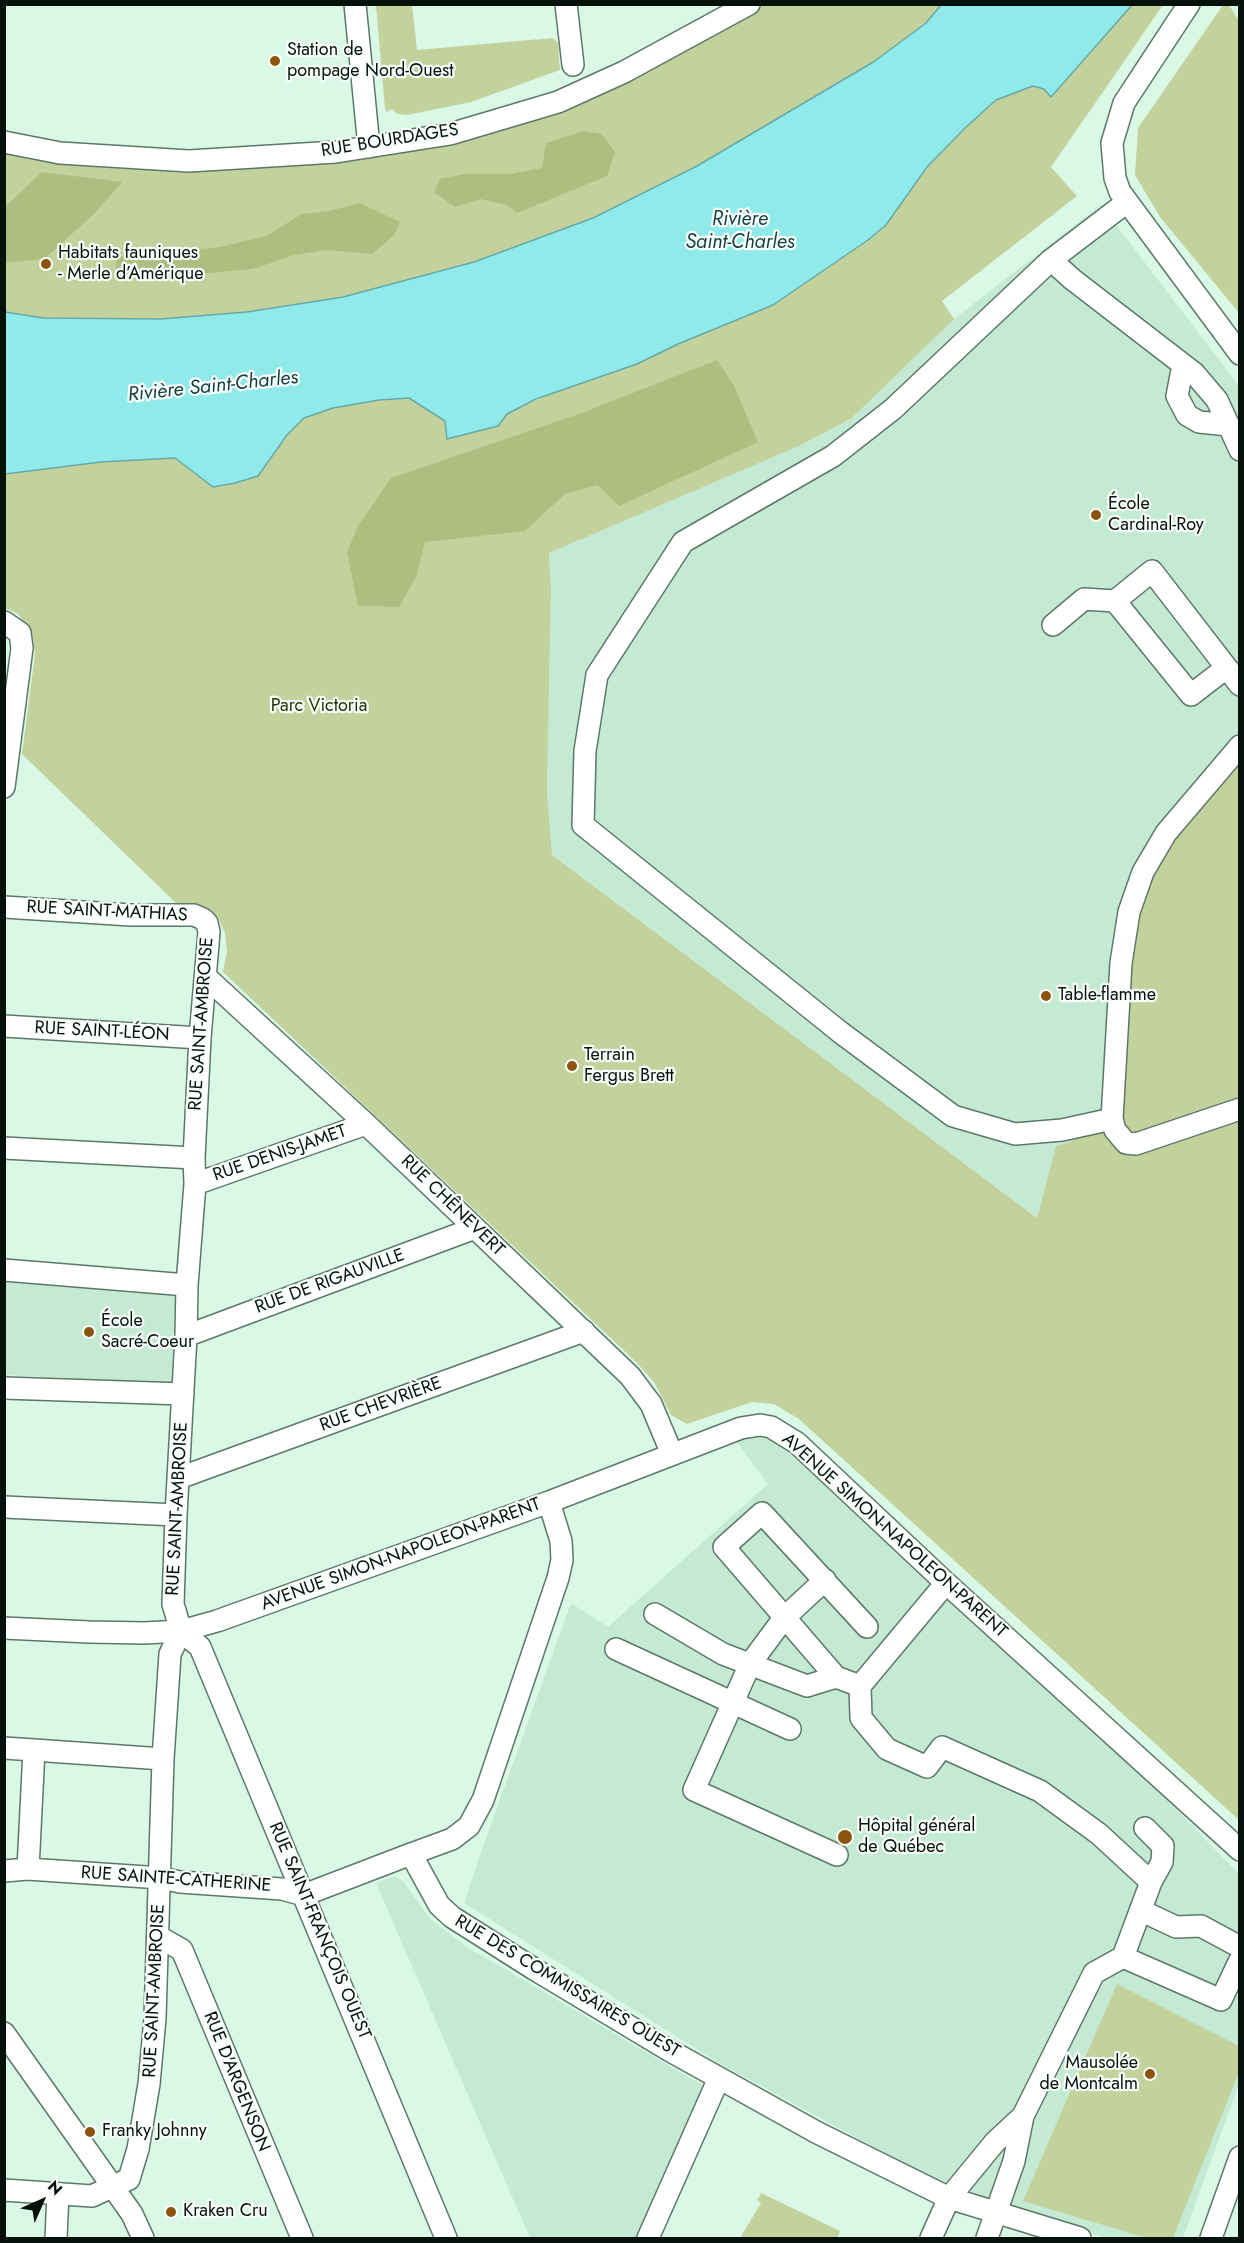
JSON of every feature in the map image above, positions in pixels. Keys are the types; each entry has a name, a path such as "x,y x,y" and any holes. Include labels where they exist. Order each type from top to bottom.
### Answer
{"street":[{"path":"355,4 369,147"},
{"path":"566,4 573,65"},
{"name":"RUE BOURDAGES","path":"4,142 60,153 189,161 336,152 450,134 558,102 624,72 749,4"},
{"path":"1189,4 1124,104 1112,143 1114,178 1126,202 1239,354"},
{"path":"1112,1119 1062,1130 1015,1134 953,1116 840,1032 583,825 585,752 597,675 682,542 833,456 893,409 1051,260 1126,202"},
{"path":"1051,260 1066,275 1183,365 1209,389 1217,400 1239,450"},
{"path":"1183,365 1177,396 1187,415 1199,422 1229,425"},
{"path":"1053,625 1084,598 1115,601 1152,571 1233,676 1191,695 1115,601"},
{"path":"5,778 22,648 12,628"},
{"path":"1239,746 1166,833 1143,872 1133,902 1120,963 1112,1119 1116,1130 1126,1143 1136,1144 1239,1109"},
{"name":"RUE SAINT-MATHIAS","path":"4,907 131,915 194,915 207,923"},
{"name":"RUE SAINT-AMBROISE","path":"113,2188 129,2179 138,2149 149,2084 159,1937 163,1759 170,1654 181,1631 173,1605 176,1515 186,1336 186,1285 195,1184 194,1158 200,1038 206,977 207,923"},
{"name":"RUE CHÊNEVERT","path":"206,977 366,1124 630,1376 651,1404 672,1454"},
{"name":"RUE SAINT-LÉON","path":"4,1026 200,1038"},
{"name":"RUE DENIS-JAMET","path":"195,1184 366,1124"},
{"path":"4,1148 194,1158"},
{"name":"RUE DE RIGAUVILLE","path":"186,1336 475,1228"},
{"path":"4,1270 186,1285"},
{"name":"RUE CHEVRIÈRE","path":"179,1478 584,1331"},
{"path":"4,1388 183,1394"},
{"name":"AVENUE SIMON-NAPOLEON-PARENT","path":"4,1628 144,1633 181,1631 217,1621 549,1502 741,1428 760,1425 771,1427 797,1443 946,1583 1239,1850"},
{"path":"304,1895 452,1839 469,1826 483,1800 558,1578 562,1560 561,1541 549,1502"},
{"path":"4,1507 176,1515"},
{"path":"860,1686 836,1677 723,1547 762,1513 867,1627"},
{"path":"825,1580 784,1618 750,1664 694,1790 837,1855"},
{"path":"946,1583 860,1686 861,1718 887,1749 927,1767 942,1748 1040,1791 1099,1834 1151,1882"},
{"path":"655,1614 723,1654 807,1686 836,1677"},
{"name":"RUE SAINT-FRANÇOIS OUEST","path":"181,1631 200,1647 447,2238"},
{"path":"616,1649 790,1729"},
{"path":"4,1748 163,1759"},
{"path":"28,1869 34,1750"},
{"path":"987,2238 998,2213 1014,2161 1023,2116 1094,1973 1123,1957 1151,1882 1162,1862 1163,1846 1145,1828"},
{"name":"RUE DES COMMISSAIRES OUEST","path":"411,1854 439,1905 452,1917 554,1982 719,2078 816,2132 949,2198 1080,2238"},
{"name":"RUE SAINTE-CATHERINE","path":"4,1871 28,1869 161,1878 180,1882 282,1888 304,1895"},
{"path":"1142,1911 1176,1927 1201,1926 1239,1947"},
{"name":"RUE D'ARGENSON","path":"159,1937 182,1950 302,2238"},
{"path":"1123,1957 1221,2000 1239,1960"},
{"path":"4,2033 132,2214 143,2238"},
{"path":"648,2238 719,2078"},
{"path":"931,2238 949,2198 995,2142 1023,2116"},
{"path":"1210,2238 1239,2157"},
{"path":"4,2190 92,2196 113,2188"},
{"path":"56,2238 58,2194"}],"shaded area":[{"path":"1101,205 1239,386 1239,746 1112,1119 1056,1147 1037,1218 551,855 547,792 551,590 549,553 799,446 852,418 954,319"},
{"name":"École Sacré-Coeur","path":"4,1281 177,1290 171,1383 5,1375"},
{"name":"Hôpital général de Québec","path":"764,1438 800,1457 1166,1799 1239,1874 1239,2084 1183,2238 1108,2238 1077,2230 927,2176 717,2062 464,1903 571,1603 608,1627 768,1484 735,1439"},
{"path":"395,1876 403,1881 430,1919 467,1947 714,2092 644,2238 530,2238 376,1883"}],"green space":[{"path":"376,5 412,5 417,50 552,38 558,42 560,70 471,102 407,115 397,114 392,109 387,112"},
{"path":"749,5 942,5 926,23 875,61 697,166 593,218 474,262 343,297 247,312 161,319 43,318 5,312 4,142 189,161 492,123"},
{"name":"Parc Victoria","path":"1132,5 1163,5 1051,167 1077,196 942,301 954,319 852,418 799,446 549,553 551,590 547,792 552,855 1037,1218 1056,1146 1070,1142 1112,1118 1121,964 1166,833 1239,746 1239,1820 799,1419 774,1404 752,1402 687,1424 671,1415 654,1382 636,1362 223,972 227,951 225,933 218,918 210,909 198,904 176,903 22,754 35,654 32,633 18,614 5,608 5,474 101,462 175,458 213,487 258,476 287,435 304,418 333,408 379,400 409,398 445,421 447,439 567,387 637,364 678,344 773,305 868,240 886,225 927,167 996,100 1033,86 1044,89 1051,97"},
{"path":"1223,5 1229,5 1239,21 1239,313 1160,217 1135,175 1138,128"},
{"path":"584,131 602,134 615,152 607,176 517,213 507,205 480,199 455,207 434,192 440,179 464,174 511,174 542,168 546,143"},
{"path":"42,172 122,182 94,214 44,259 5,263 5,205"},
{"path":"360,203 400,222 395,234 372,254 327,250 294,255 253,269 146,279 116,272 116,257 220,247 266,236 302,214 329,211"},
{"path":"717,360 734,386 758,442 619,506 598,485 565,494 525,531 425,542 417,575 399,607 358,606 347,552 358,526 391,478 579,414"},
{"path":"1117,1984 1239,2046 1239,2072 1173,2238 1147,2238 1023,2201"},
{"path":"761,2193 840,2231 837,2238 740,2238 761,2203 757,2200"}],"water":[{"name":"Rivière Saint-Charles","path":"942,4 1132,5 1051,97 1044,89 1033,86 996,100 927,167 886,225 868,240 773,305 678,344 637,364 536,399 507,414 498,426 447,439 445,421 409,398 379,400 333,408 304,418 287,435 258,476 235,483 213,487 175,458 101,462 5,474 5,312 43,318 161,319 247,312 343,297 474,262 593,218 697,166 875,61 926,23"}],"place":[{"name":"Station de pompage Nord-Ouest","path":"275,61"},
{"name":"Habitats fauniques - Merle d’Amérique","path":"46,264"},
{"name":"École Cardinal-Roy","path":"1096,515"},
{"name":"Table-flamme","path":"1046,996"},
{"name":"Terrain Fergus Brett","path":"572,1066"},
{"name":"École Sacré-Coeur","path":"89,1332"},
{"name":"Hôpital général de Québec","path":"845,1837"},
{"name":"Mausolée de Montcalm","path":"1150,2074"},
{"name":"Franky Johnny","path":"90,2132"},
{"name":"Kraken Cru","path":"171,2212"}]}
